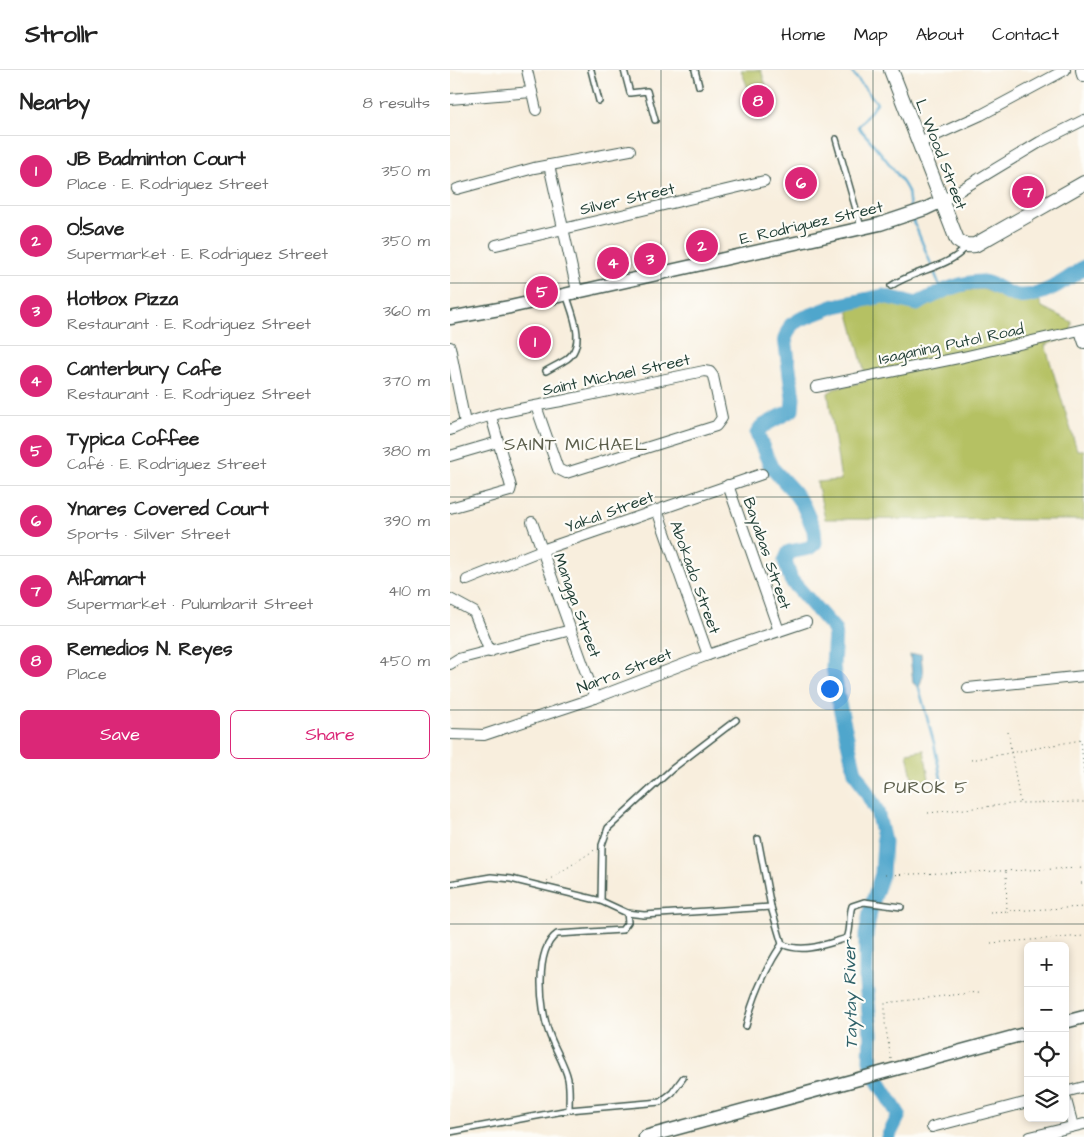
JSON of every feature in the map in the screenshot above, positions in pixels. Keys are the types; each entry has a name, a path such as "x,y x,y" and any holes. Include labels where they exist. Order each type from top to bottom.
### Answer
{"main road":[{"name":"L. Wood Street","path":"891,70 957,240 967,246"},
{"path":"1083,70 1084,74"},
{"path":"967,246 975,245 1084,183"}],"street":[{"path":"527,70 536,110"},
{"path":"919,143 982,115 1065,70"},
{"path":"450,98 532,92"},
{"path":"942,201 1040,142 1084,120"},
{"path":"457,189 549,165 630,150"},
{"path":"549,165 563,229 571,292"},
{"name":"Silver Street","path":"496,245 764,181"},
{"name":"E. Rodriguez Street","path":"450,318 862,228 908,216 942,201"},
{"name":"Isaganing Putol Road","path":"816,386 1082,330 1084,342"},
{"path":"450,347 464,423"},
{"name":"Saint Michael Street","path":"450,430 464,423 491,416 536,406 704,371 710,372 713,376 722,418 716,426 566,474 558,469 536,406"},
{"path":"450,508 510,491 511,487 491,416"},
{"path":"450,456 498,442"},
{"name":"Yakal Street","path":"467,580 542,550 762,474"},
{"name":"Bayabas Street","path":"728,485 779,632"},
{"name":"Abokado Street","path":"657,510 708,655"},
{"name":"Mangga Street","path":"532,522 596,698"},
{"path":"451,602 474,612 490,652"},
{"name":"Narra Street","path":"450,734 484,734 596,698 708,655 806,622"},
{"path":"450,664 458,659 571,630"},
{"path":"968,688 1084,676"},
{"path":"1069,1021 1084,1017"},
{"path":"647,1137 1024,1034"},
{"path":"1069,1093 1084,1087"},
{"path":"932,1127 1024,1103"},
{"path":"1030,1137 1079,1125 1069,1103"}],"lane":[{"path":"591,70 598,101"},
{"path":"624,70 630,92 647,91 655,120"},
{"path":"695,70 699,86"},
{"path":"836,139 862,228"},
{"path":"891,286 904,277 957,256 967,246"},
{"path":"546,371 569,358 577,344 571,292"},
{"path":"601,901 602,844 608,828 614,820 672,769 736,720"},
{"path":"758,839 770,907 782,944"},
{"path":"450,884 478,878 511,879 601,901 627,913 644,915 770,907"},
{"path":"782,944 792,948 810,948 847,938 850,931 848,916 852,906 864,902 901,907"},
{"path":"569,1110 568,1078 548,1031 544,1014 541,984 543,954 549,940 557,934 622,930 628,922 627,913"},
{"path":"746,1026 750,1007 769,964 782,944"},
{"path":"450,1132 569,1110 660,1102 672,1093 683,1078"}],"path":[{"path":"1008,732 1020,803"},
{"path":"972,760 1080,740 1084,775"},
{"path":"928,813 1020,803 1084,802"},
{"path":"538,887 602,844"},
{"path":"885,875 1084,868"},
{"path":"1006,871 1007,913"},
{"path":"990,912 1007,913 1084,907"},
{"path":"991,943 1084,936"},
{"path":"893,1070 885,1023 885,1003 979,992"}],"green space":[{"path":"741,70 761,70 766,86 749,91"},
{"path":"982,289 1017,300 1024,301 1038,298 1042,307 1072,322 1071,336 1045,345 1077,450 1084,450 1084,520 825,519 817,482 841,480 828,393 834,389 867,381 848,310 882,300 915,308 946,293"},
{"path":"924,750 929,779 913,782 907,753"}],"water":[{"path":"921,654 923,675 919,688 913,683 910,655"}],"waterway":[{"path":"850,70 877,103 858,127 900,178 908,192 910,208"},
{"path":"913,220 942,291"},
{"name":"Taytay River","path":"888,1137 899,1115 874,1075 870,1060 871,1034 866,983 866,935 871,907 882,874 884,842 877,811 855,772 839,703 833,666 835,630 791,580 785,561 789,552 809,548 815,543 814,530 803,505 771,467 757,434 761,427 792,410 793,398 785,338 791,325 801,319 835,306 883,296 917,304 948,289 973,282 986,282 1014,295 1032,295 1060,284 1084,267"},
{"path":"919,688 934,743 942,784"}],"place":[{"name":"Remedios N. Reyes","path":"758,101"},
{"name":"Ynares Covered Court","path":"801,183"},
{"name":"Alfamart","path":"1028,192"},
{"name":"O!Save","path":"702,246"},
{"name":"Hotbox Pizza","path":"650,259"},
{"name":"Canterbury Cafe","path":"613,263"},
{"name":"Typica Coffee","path":"542,292"},
{"name":"JB Badminton Court","path":"535,342"}],"district":[{"name":"SAINT MICHAEL","path":"576,444"},
{"name":"PUROK 5","path":"926,787"}]}
